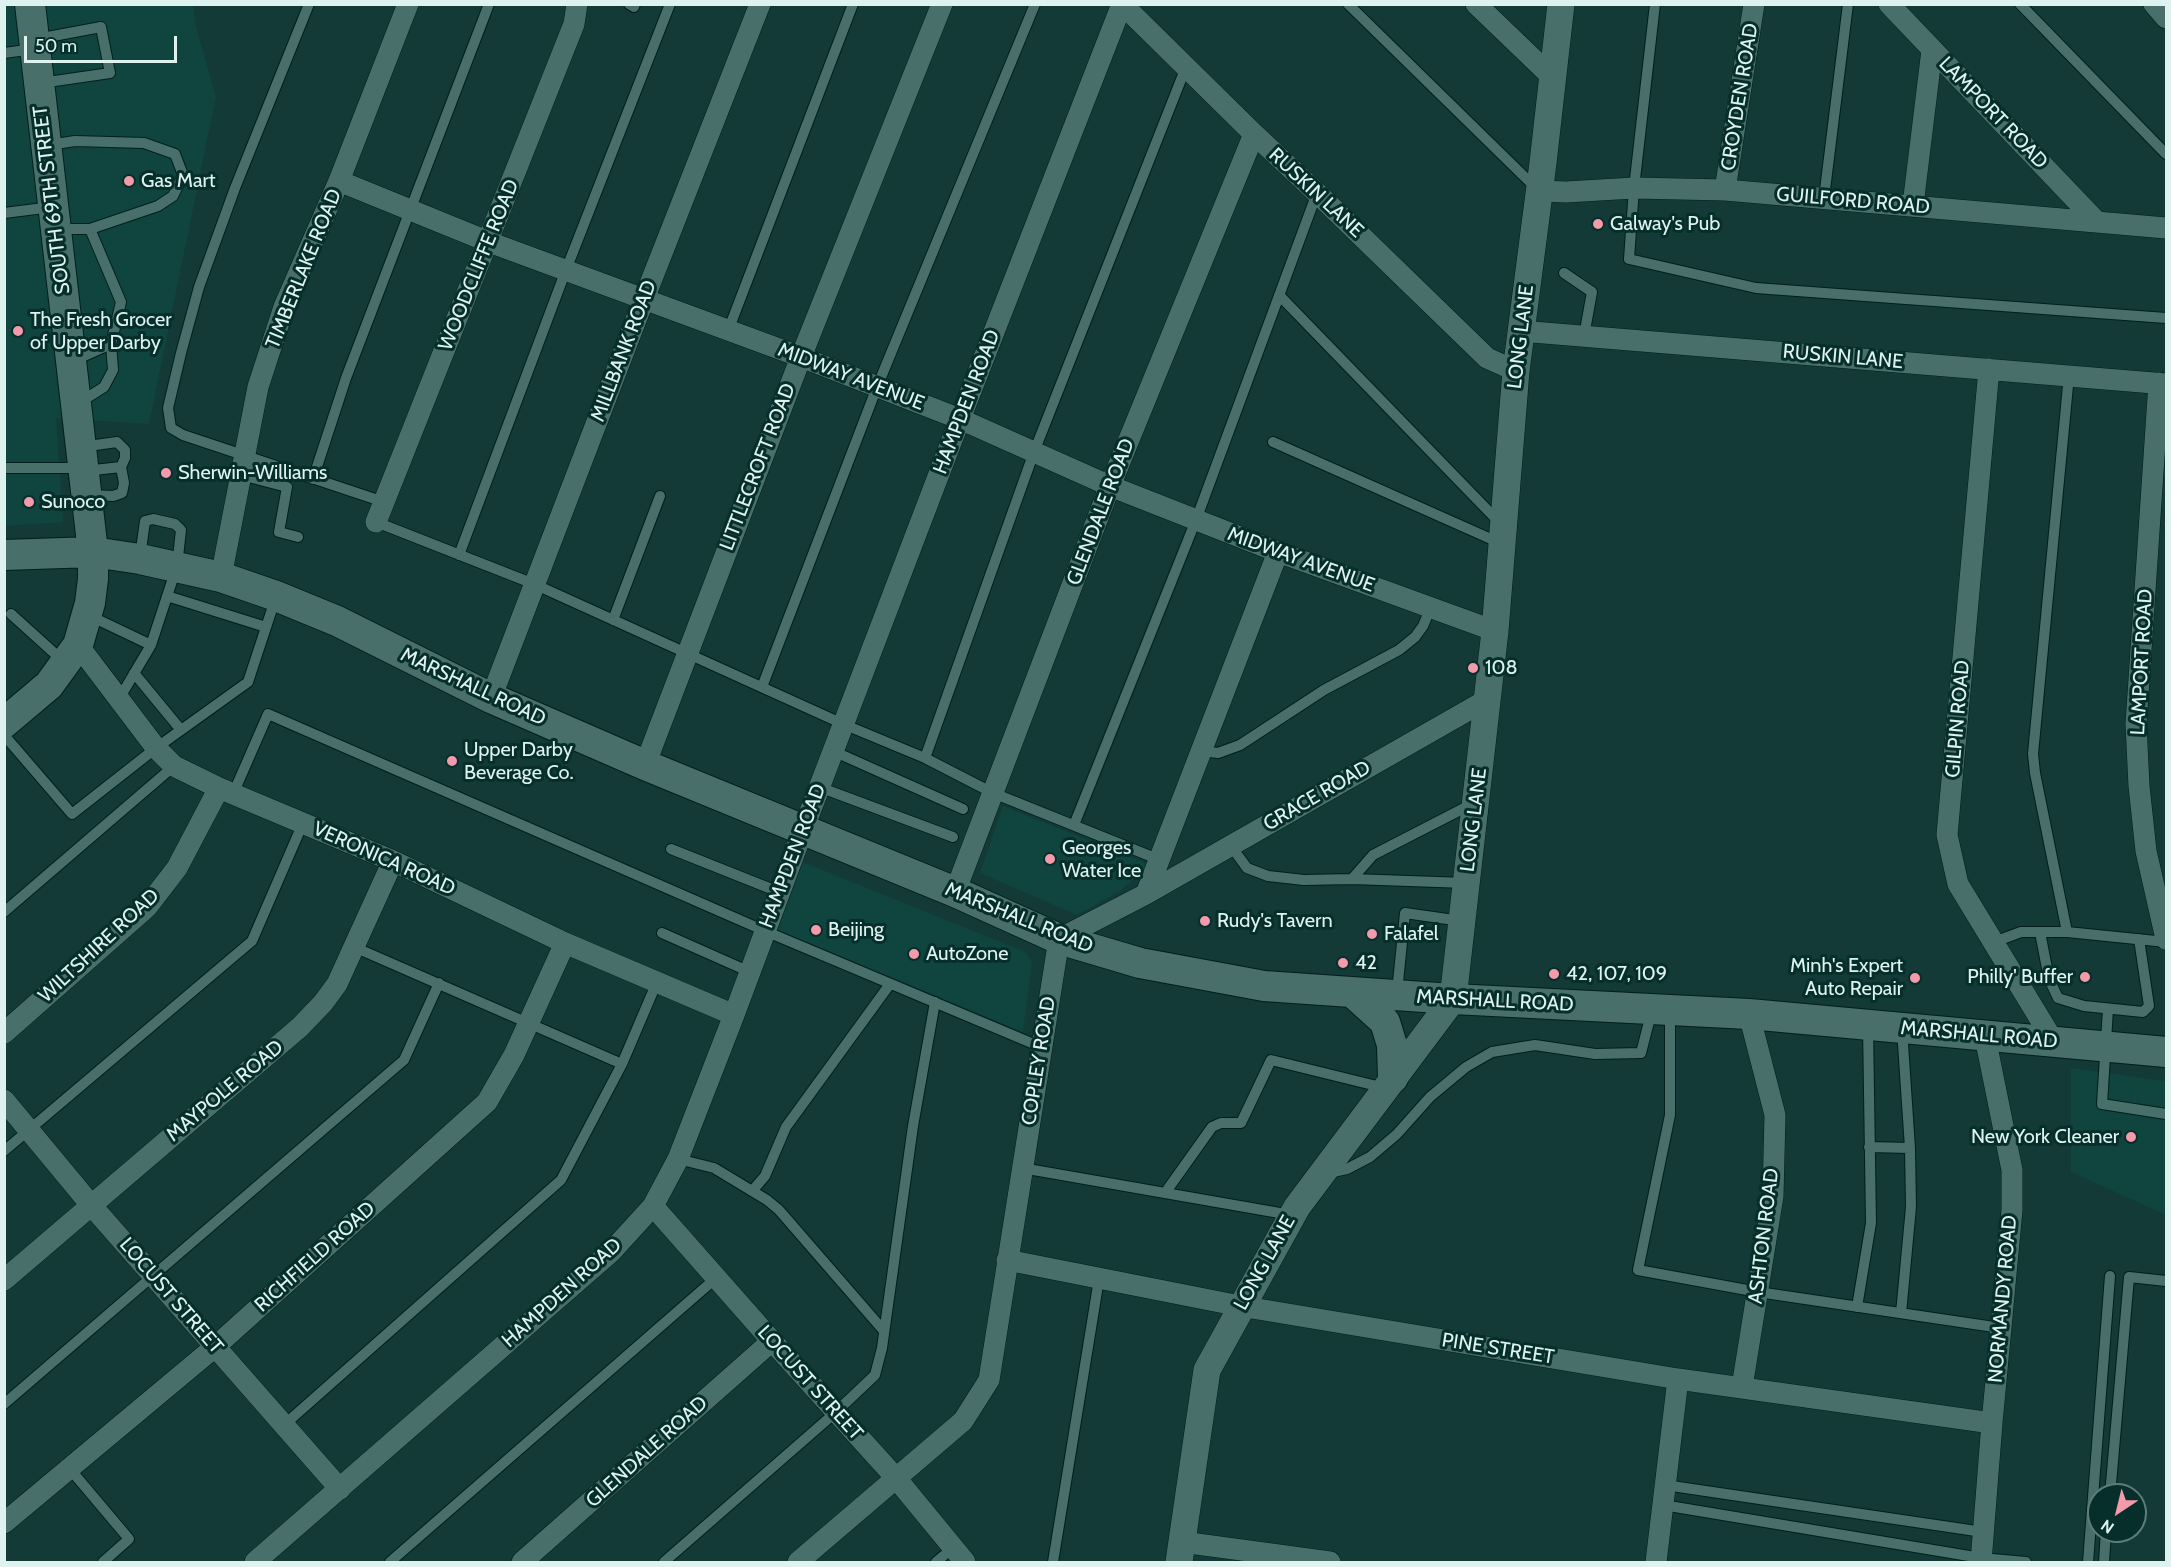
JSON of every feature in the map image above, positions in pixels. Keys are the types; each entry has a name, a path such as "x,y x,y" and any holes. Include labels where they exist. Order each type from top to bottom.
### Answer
{"main road":[{"name":"SOUTH 69TH STREET","path":"4,723 49,685 72,654 87,615 93,579 93,552 30,4"},
{"name":"MARSHALL ROAD","path":"4,555 93,552 140,559 221,577 276,596 337,621 491,698 645,765 955,892 1059,939 1140,963 1264,986 1453,999 1749,1014 2166,1052"},
{"path":"1352,992 1385,1022 1392,1045 1390,1083"}],"street":[{"name":"TIMBERLAKE ROAD","path":"221,577 258,387 284,307 339,181 408,4"},
{"name":"MILLBANK ROAD","path":"491,698 760,4"},
{"name":"LITTLECROFT ROAD","path":"645,765 801,357 942,4"},
{"name":"RUSKIN LANE","path":"1122,4 1487,358 1516,371"},
{"name":"HAMPDEN ROAD","path":"255,1563 612,1251 653,1206 678,1159 802,830 1122,4"},
{"path":"1476,4 1553,78"},
{"name":"LONG LANE","path":"1181,1552 1207,1370 1240,1306 1292,1215 1453,999 1495,631 1501,534 1520,331 1561,4"},
{"name":"CROYDEN ROAD","path":"1725,190 1754,4"},
{"name":"LAMPORT ROAD","path":"1889,4 2097,222"},
{"path":"2154,4 2166,18"},
{"name":"WOODCLIFFE ROAD","path":"376,522 574,24 577,5"},
{"path":"1913,205 1932,50"},
{"name":"GLENDALE ROAD","path":"955,892 1110,486 1254,134"},
{"name":"MIDWAY AVENUE","path":"339,181 489,242 801,357 960,419 1110,486 1278,552 1495,631"},
{"name":"GUILFORD ROAD","path":"1539,191 1566,192 1634,188 1725,190 2166,228"},
{"name":"RUSKIN LANE","path":"1520,331 2163,383"},
{"name":"GILPIN ROAD","path":"1989,369 1947,835 1958,884 2054,1042"},
{"name":"LAMPORT ROAD","path":"2163,383 2136,724 2139,786 2146,851 2166,941"},
{"path":"1059,939 1146,894 1278,552"},
{"name":"VERONICA ROAD","path":"72,654 119,699 156,748 174,766 226,791 393,861 565,942 734,1015"},
{"name":"GRACE ROAD","path":"1146,894 1488,699"},
{"name":"WILTSHIRE ROAD","path":"4,1033 147,907 177,868 226,791"},
{"name":"MAYPOLE ROAD","path":"4,1280 300,1028 337,984 393,861"},
{"name":"COPLEY ROAD","path":"798,1563 963,1420 989,1380 1059,939"},
{"name":"RICHFIELD ROAD","path":"4,1523 216,1346 487,1102 514,1055 565,942"},
{"name":"ASHTON ROAD","path":"1742,1387 1773,1196 1775,1115 1749,1014"},
{"name":"NORMANDY ROAD","path":"1981,1560 2012,1210 2012,1170 1985,1037"},
{"name":"LOCUST STREET","path":"4,1100 91,1205 340,1489"},
{"name":"LOCUST STREET","path":"653,1206 896,1478 959,1555"},
{"name":"PINE STREET","path":"1007,1260 1240,1306 1678,1379 1992,1423"},
{"name":"GLENDALE ROAD","path":"522,1563 772,1341"},
{"path":"1656,1563 1678,1379"},
{"path":"1181,1552 1330,1563"}],"lane":[{"path":"298,537 279,532 287,487 171,428 168,408 199,287 235,188 309,4"},
{"path":"313,479 346,378 489,4"},
{"path":"629,4 634,7 635,4"},
{"path":"459,555 566,270 670,4"},
{"path":"728,332 853,4"},
{"path":"762,687 877,387 1035,4"},
{"path":"1348,4 1539,191"},
{"path":"1655,4 1634,188 1629,259 1756,288 2166,318"},
{"path":"1824,198 1848,4"},
{"path":"2020,4 2166,154"},
{"path":"4,53 102,27 110,73 39,83"},
{"path":"925,758 1034,452 1186,68"},
{"path":"4,213 54,218 90,229 158,206 173,196 183,175 175,154 144,142 75,141 46,145"},
{"path":"1074,825 1196,520 1317,193"},
{"path":"76,405 104,387 113,370 111,344 121,302 90,229"},
{"path":"1564,273 1592,292 1584,336"},
{"path":"1279,295 1501,534"},
{"path":"71,362 111,344"},
{"path":"2067,932 2033,754 2069,375"},
{"path":"117,442 125,450 125,458 121,467 122,493 113,496 84,470 117,442"},
{"path":"1273,442 1501,534"},
{"path":"243,466 313,479 384,502"},
{"path":"4,468 84,470 121,467"},
{"path":"613,620 660,496"},
{"path":"119,699 150,645 177,566 182,530 175,524 153,519 145,521 140,559"},
{"path":"376,522 534,584 843,724 925,758 993,792 1160,860"},
{"path":"4,735 72,814 156,748 248,682 276,596"},
{"path":"167,597 266,627"},
{"path":"1202,751 1218,753 1240,745 1324,690 1399,650 1415,637 1423,626 1431,607"},
{"path":"11,614 72,654"},
{"path":"87,615 150,645"},
{"path":"134,673 181,730"},
{"path":"226,791 268,714 765,931 1041,1047"},
{"path":"833,751 963,809"},
{"path":"4,912 174,766"},
{"path":"819,787 952,837"},
{"path":"1352,879 1373,855 1476,802"},
{"path":"4,1151 252,941 303,823"},
{"path":"1231,846 1247,868 1268,876 1304,880 1352,879 1466,883"},
{"path":"671,849 779,892"},
{"path":"1396,995 1405,913 1461,921"},
{"path":"1994,942 2021,932 2067,932 2166,941"},
{"path":"2040,932 2049,979 2058,998 2084,1006 2143,1012 2149,1006 2139,939"},
{"path":"662,933 750,972"},
{"path":"354,947 622,1064"},
{"path":"284,1425 561,1180 622,1064 657,982"},
{"path":"4,1404 404,1060 439,983"},
{"path":"753,1190 765,1176 786,1126 890,984"},
{"path":"664,1563 875,1375 879,1365 913,1126 935,1002"},
{"path":"2108,1009 2102,1104 2166,1114"},
{"path":"1320,1175 1347,1169 1370,1157 1397,1134 1430,1097 1466,1067 1492,1052 1535,1045 1595,1054 1641,1053 1661,1010"},
{"path":"1661,1010 1670,1115 1638,1270 1758,1292 2001,1328"},
{"path":"1857,1307 1871,1223 1868,1026"},
{"path":"1901,1313 1911,1207 1910,1148 1902,1029"},
{"path":"1165,1193 1212,1127 1221,1123 1241,1123 1271,1060 1390,1083"},
{"path":"1869,1147 1910,1148"},
{"path":"678,1159 714,1168 753,1190 779,1210 884,1331"},
{"path":"1022,1168 1292,1215"},
{"path":"2088,1563 2110,1276"},
{"path":"2111,1483 2129,1277 2166,1281"},
{"path":"390,1563 716,1278"},
{"path":"1053,1563 1099,1279"},
{"path":"70,1469 129,1539 103,1563"},
{"path":"1664,1495 1983,1532"},
{"path":"1664,1495 1981,1560 2026,1563"},
{"path":"2104,1563 2105,1543"},
{"path":"936,1563 959,1555"}],"shaded area":[{"path":"5,5 193,5 196,26 216,97 149,424 56,418 63,522 5,526"},
{"name":"Georges Water Ice","path":"1003,806 1150,865 1120,891 1077,915 980,873"},
{"path":"803,862 1025,952 1032,962 1023,1032 778,930"},
{"path":"2071,1068 2166,1081 2166,1215 2071,1172"}],"place":[{"name":"Gas Mart","path":"129,181"},
{"name":"Galway's Pub","path":"1598,224"},
{"name":"The Fresh Grocer of Upper Darby","path":"18,331"},
{"name":"Sherwin-Williams","path":"166,473"},
{"name":"Sunoco","path":"29,502"},
{"name":"108","path":"1473,668"},
{"name":"Upper Darby Beverage Co.","path":"452,761"},
{"name":"Georges Water Ice","path":"1050,859"},
{"name":"Rudy's Tavern","path":"1205,921"},
{"name":"Beijing","path":"816,930"},
{"name":"Falafel","path":"1372,934"},
{"name":"AutoZone","path":"914,954"},
{"name":"42","path":"1343,963"},
{"name":"42, 107, 109","path":"1554,974"},
{"name":"Philly' Buffer","path":"2085,977"},
{"name":"Minh's Expert Auto Repair","path":"1915,978"},
{"name":"New York Cleaner","path":"2131,1137"}]}
